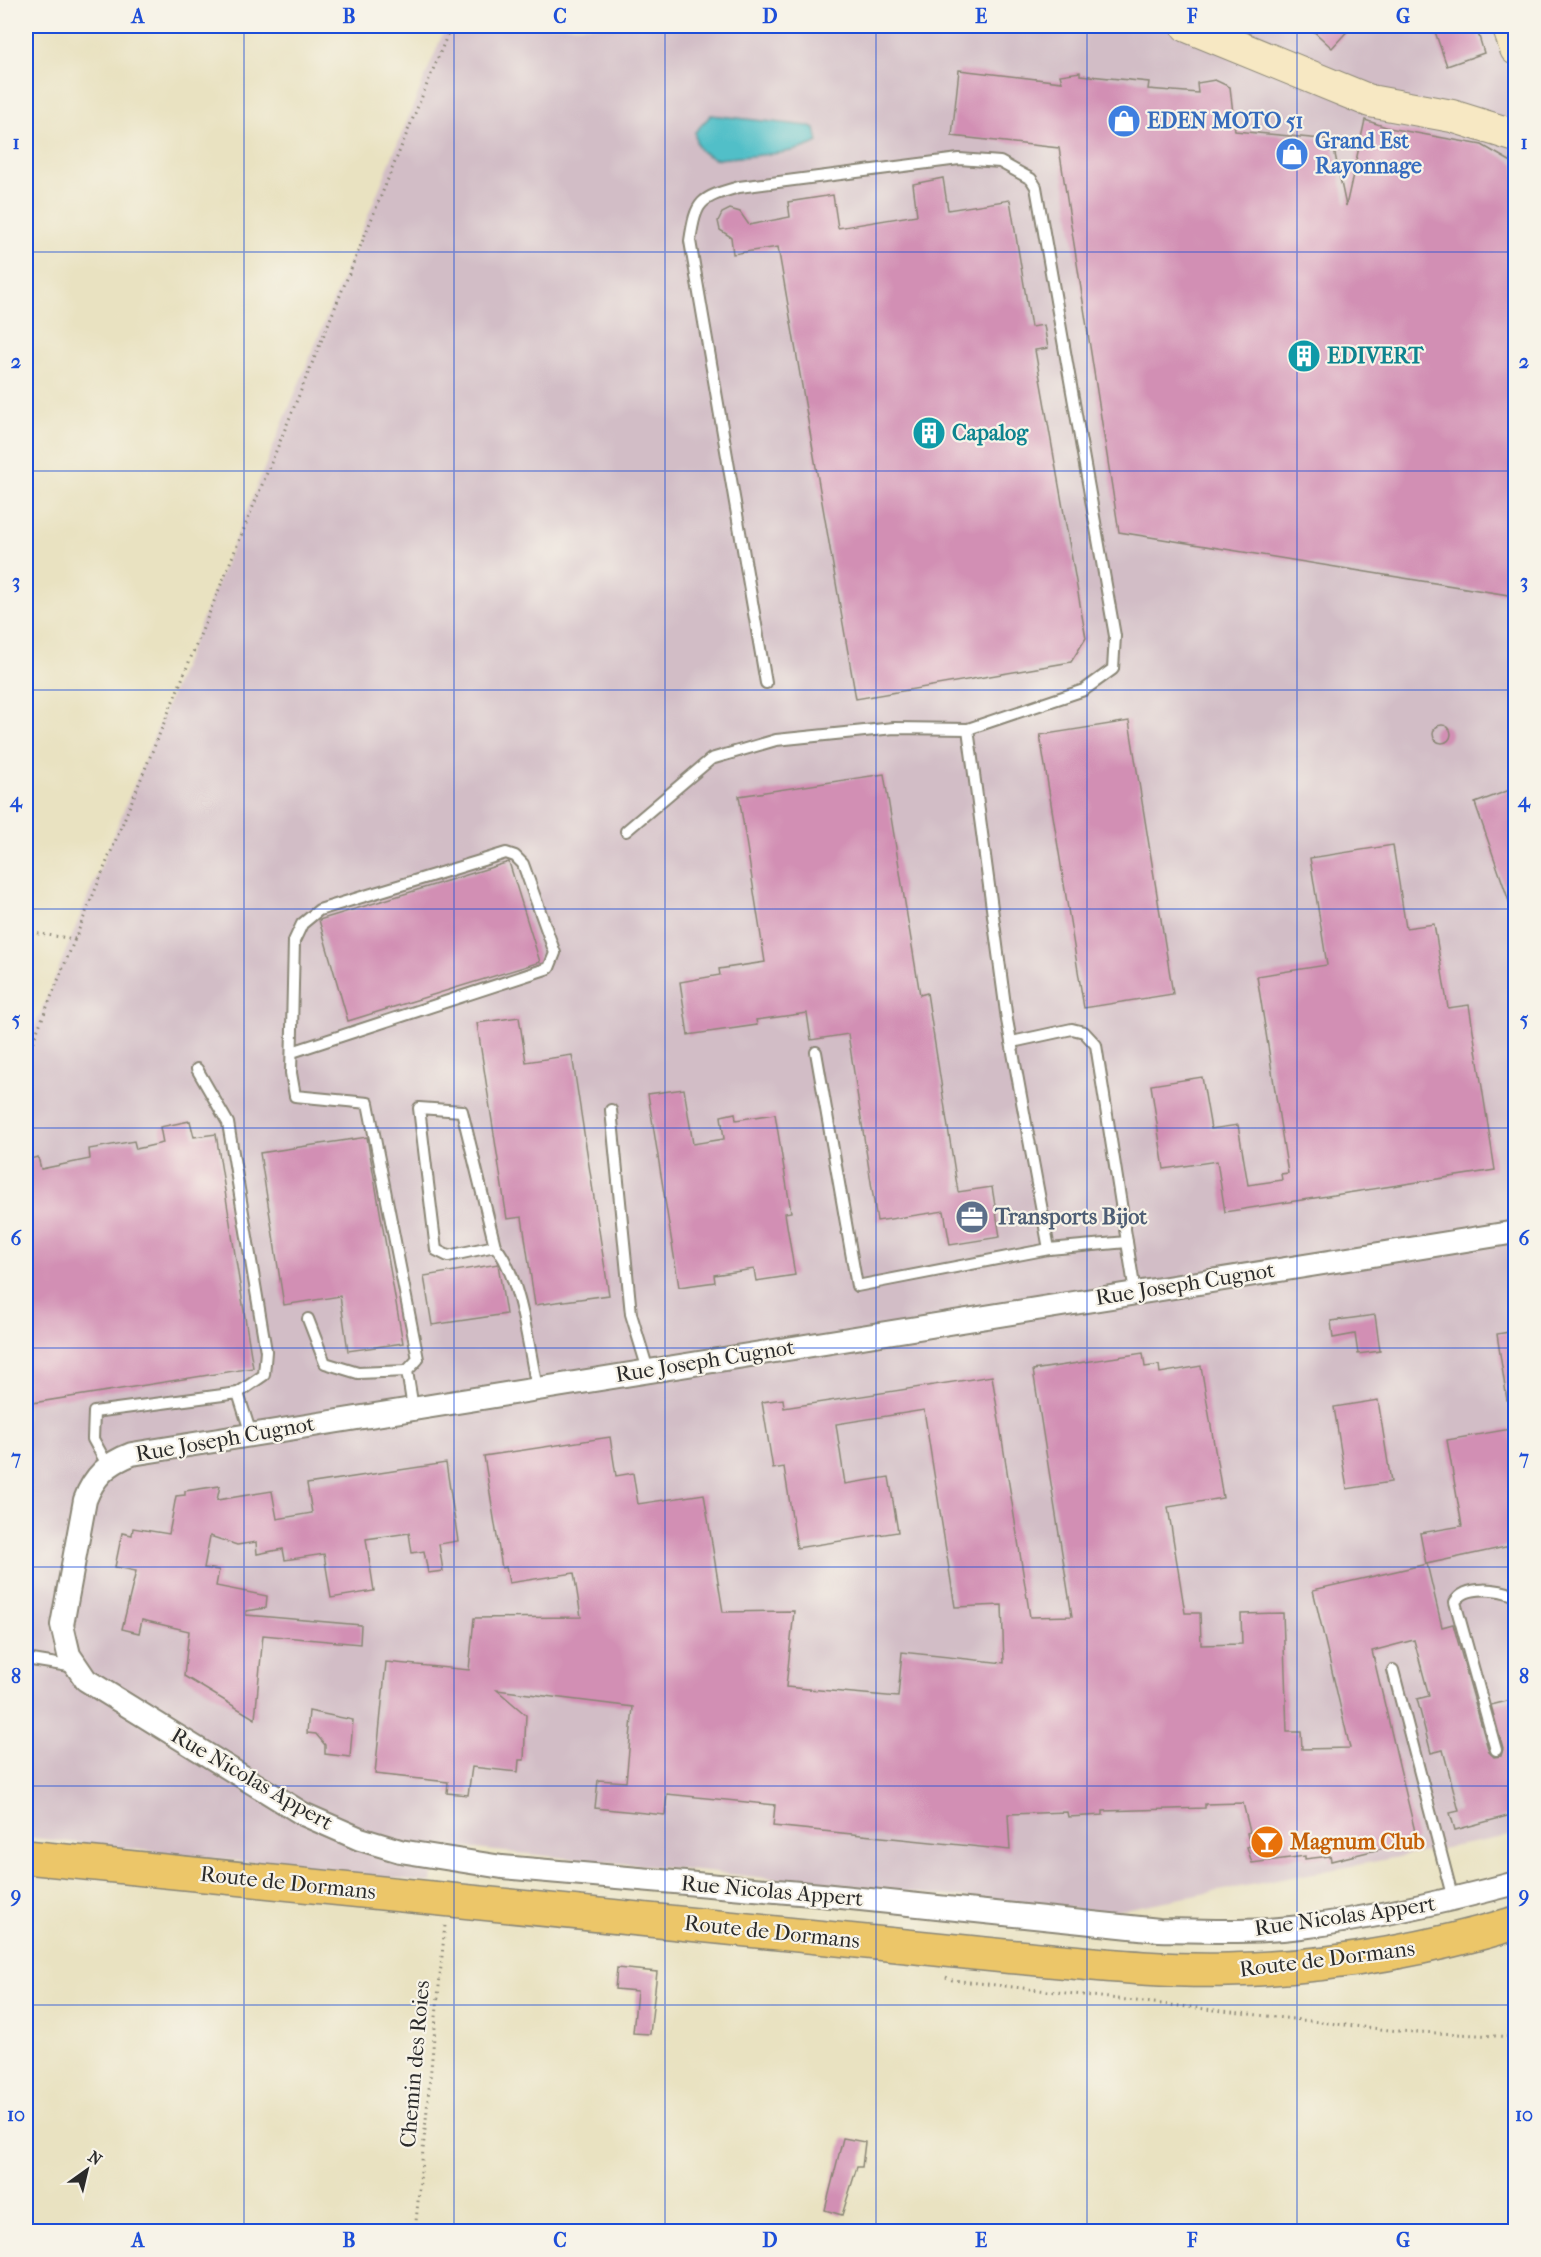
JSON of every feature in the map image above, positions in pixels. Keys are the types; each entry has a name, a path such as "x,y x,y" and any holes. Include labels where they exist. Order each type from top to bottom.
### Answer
{"main road":[{"name":"Route de Dormans","path":"26,1857 926,1948 1137,1967 1226,1971 1294,1967 1394,1953 1463,1939 1515,1923"}],"street":[{"path":"1508,26 1515,49"},
{"path":"1199,28 1370,100 1452,116 1515,136"},
{"name":"Rue Joseph Cugnot","path":"75,1667 63,1640 62,1624 85,1500 96,1477 108,1466 132,1454 1515,1232"},
{"name":"Rue Nicolas Appert","path":"75,1667 86,1680 303,1814 360,1839 400,1851 502,1867 822,1895 1159,1930 1251,1931 1299,1928 1420,1908 1515,1883"}],"lane":[{"path":"626,831 711,759 776,740 894,728 968,729 1084,690 1113,669 1115,636 1036,187 1030,179 1000,162 959,159 739,187 708,195 694,213 690,241 766,683"},
{"path":"968,729 1012,1042 1049,1249"},
{"path":"292,1052 549,968 555,953 524,864 515,856 506,853 312,913 294,941 291,1073 295,1096 369,1103 418,1359 407,1371 358,1372 325,1363 308,1319"},
{"path":"1012,1042 1072,1029 1084,1032 1096,1045 1135,1292"},
{"path":"816,1052 857,1286 1049,1249 1127,1242"},
{"path":"108,1466 93,1439 94,1412 238,1393 264,1375 266,1351 228,1123 196,1070"},
{"path":"495,1246 448,1256 436,1250 418,1108 462,1111 495,1246 505,1257 515,1285 537,1388"},
{"path":"611,1110 631,1314 648,1370"},
{"path":"407,1371 413,1408"},
{"path":"238,1393 251,1434"},
{"path":"1496,1750 1455,1602 1458,1597 1469,1592 1489,1589 1515,1596"},
{"path":"26,1659 75,1667"},
{"path":"1393,1670 1453,1899"}],"path":[{"path":"26,1058 451,26"},
{"path":"26,932 75,939"},
{"name":"Chemin des Roies","path":"415,2232 447,1899"},
{"path":"926,1948 927,1958 935,1971 952,1980 1398,2031 1515,2037"}],"shaded area":[{"path":"446,26 1493,26 1503,58 1516,80 1515,1835 1108,1912 435,1845 431,1883 26,1837 26,1048"}],"water":[{"path":"711,115 808,126 815,129 818,142 796,150 718,159 701,150 695,138 695,132"}],"building":[{"path":"1308,26 1352,26 1332,48"},
{"path":"1433,26 1476,26 1484,53 1447,66"},
{"name":"EDIVERT","path":"959,70 1062,82 1060,75 1080,72 1080,75 1149,82 1148,89 1198,93 1197,83 1215,80 1230,87 1235,131 1332,140 1346,206 1365,120 1389,128 1482,145 1515,164 1515,596 1119,532 1059,148 952,136"},
{"name":"Capalog","path":"943,178 948,210 1010,200 1031,327 1044,325 1048,348 1035,350 1086,638 1071,662 856,699 778,247 733,254 731,237 720,230 718,221 722,213 730,209 740,212 749,225 790,217 788,202 833,195 838,228 917,215 913,184"},
{"path":"1129,721 1173,994 1084,1008 1040,735"},
{"path":"1442,725 1448,728 1451,734 1448,740 1442,743 1436,740 1433,734 1436,728"},
{"path":"884,774 920,995 927,993 958,1192 992,1187 1000,1237 950,1245 944,1211 877,1221 848,1034 811,1040 807,1013 756,1020 757,1025 688,1035 680,982 720,975 719,969 765,962 739,796"},
{"path":"1515,788 1515,913 1513,913 1475,803"},
{"path":"1393,845 1406,928 1434,924 1448,1008 1469,1005 1495,1170 1225,1212 1217,1161 1164,1169 1151,1085 1202,1077 1211,1129 1238,1125 1248,1185 1282,1180 1281,1174 1288,1173 1257,976 1327,965 1310,858"},
{"path":"509,862 540,962 348,1021 319,920"},
{"path":"519,1017 526,1062 572,1055 609,1295 535,1305 522,1217 507,1219 477,1023"},
{"path":"684,1089 693,1144 724,1139 721,1116 735,1113 736,1120 775,1114 791,1212 785,1213 795,1275 756,1281 754,1269 714,1275 715,1282 679,1287 648,1094"},
{"path":"190,1121 194,1137 216,1134 253,1368 26,1404 26,1160 38,1157 41,1169 90,1159 89,1149 134,1141 136,1149 163,1143 160,1127"},
{"path":"367,1137 403,1343 348,1351 340,1296 284,1305 260,1153"},
{"path":"498,1264 506,1314 432,1325 424,1276"},
{"path":"1375,1315 1380,1351 1358,1354 1355,1334 1333,1338 1331,1321"},
{"path":"1515,1331 1515,1399 1507,1400 1497,1334"},
{"path":"1143,1353 1145,1367 1159,1365 1160,1373 1201,1366 1223,1498 1168,1507 1185,1613 1200,1613 1201,1645 1242,1644 1241,1614 1283,1613 1287,1732 1301,1732 1302,1749 1350,1748 1313,1590 1427,1564 1442,1627 1453,1624 1489,1752 1494,1757 1501,1756 1503,1749 1491,1705 1515,1699 1515,1814 1455,1830 1450,1813 1459,1811 1443,1750 1431,1753 1417,1699 1429,1696 1414,1640 1372,1651 1417,1840 1331,1861 1330,1856 1305,1859 1305,1856 1252,1863 1247,1847 1250,1846 1247,1833 1250,1832 1243,1803 1205,1804 1205,1808 1103,1811 1103,1815 1068,1817 1067,1812 1008,1814 1010,1850 773,1826 775,1805 667,1794 665,1815 595,1808 598,1780 626,1782 633,1707 497,1690 526,1715 524,1760 519,1760 518,1772 472,1767 468,1795 447,1793 448,1782 375,1774 386,1662 469,1670 474,1618 581,1617 574,1573 509,1583 506,1567 502,1568 484,1456 610,1437 616,1476 633,1473 638,1504 704,1494 723,1612 794,1611 786,1687 898,1697 902,1652 1004,1663 1002,1605 955,1607 924,1410 836,1424 845,1484 889,1477 898,1532 797,1548 784,1467 773,1469 762,1402 783,1399 784,1408 992,1376 1030,1617 1072,1616 1033,1370"},
{"path":"1378,1400 1391,1482 1347,1489 1334,1407"},
{"path":"1510,1429 1515,1461 1515,1545 1426,1564 1420,1533 1462,1526 1447,1440"},
{"path":"446,1463 458,1541 439,1544 443,1571 428,1573 424,1551 412,1553 409,1533 366,1539 374,1591 331,1598 324,1554 285,1560 283,1549 257,1554 256,1542 237,1545 210,1536 204,1568 219,1570 216,1586 267,1596 266,1608 246,1611 246,1615 361,1625 360,1644 263,1635 255,1719 184,1676 189,1631 142,1620 139,1633 122,1629 136,1571 115,1567 122,1533 132,1535 133,1528 169,1534 176,1496 185,1495 185,1491 220,1486 217,1500 272,1491 277,1519 312,1513 307,1484"},
{"path":"309,1711 353,1720 350,1757 325,1754 325,1745 316,1734 307,1733"},
{"path":"617,1968 657,1972 650,2034 633,2033 637,1991 615,1989"},
{"path":"843,2138 865,2142 862,2167 857,2167 842,2215 825,2210"}],"place":[{"name":"EDEN MOTO 51","path":"1124,121"},
{"name":"Grand Est Rayonnage","path":"1292,154"},
{"name":"EDIVERT","path":"1304,356"},
{"name":"Capalog","path":"929,433"},
{"name":"Transports Bijot","path":"972,1217"},
{"name":"Magnum Club","path":"1267,1842"}]}
